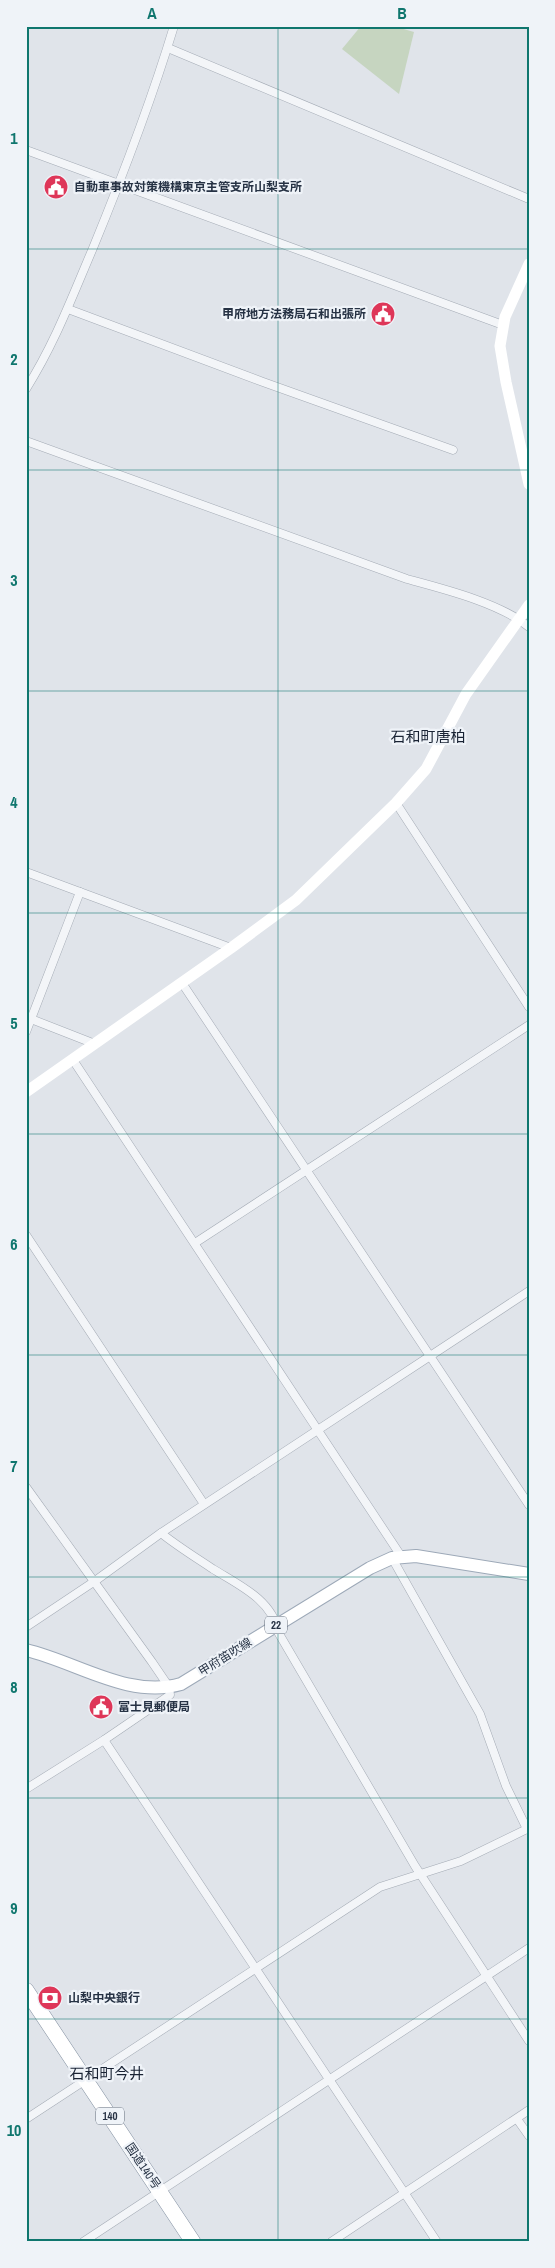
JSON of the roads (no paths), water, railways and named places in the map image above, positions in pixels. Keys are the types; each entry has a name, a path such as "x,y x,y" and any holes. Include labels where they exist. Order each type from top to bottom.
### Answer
{"highway":[{"name":"国道140号","path":"26,1990 193,2242"}],"main road":[{"name":"甲府笛吹線","path":"26,1650 124,1683 144,1688 169,1687 181,1684 370,1568 397,1557 439,1559 529,1574"}],"street":[{"path":"26,389 47,355 68,309 119,184 144,120 174,26"},
{"path":"168,48 529,199"},
{"path":"26,150 503,325"},
{"path":"529,264 514,294 503,325 500,346 502,362 526,457 529,484"},
{"path":"68,309 453,450"},
{"path":"26,441 407,579 455,592 518,618 529,627"},
{"path":"28,1088 73,1060 296,900 396,803 426,768 466,694 529,604"},
{"path":"396,803 529,1007"},
{"path":"26,872 231,948"},
{"path":"26,1032 29,1018 80,892"},
{"path":"182,982 529,1505"},
{"path":"29,1018 95,1044"},
{"path":"195,1243 529,1025"},
{"path":"26,2119 380,1887 461,1861 528,1829 506,1786 480,1714 397,1557 319,1431 73,1060"},
{"path":"26,1235 204,1504"},
{"path":"26,1627 204,1504 319,1431 529,1291"},
{"path":"26,1487 169,1687 170,1695 104,1740 26,1789"},
{"path":"161,1533 178,1547 241,1586 272,1614 277,1624 278,1632 415,1866 529,2041"},
{"path":"104,1740 437,2242"},
{"path":"83,2242 529,1948"},
{"path":"331,2242 529,2110"},
{"path":"517,2119 529,2136"}],"place":[{"name":"自動車事故対策機構東京主管支所山梨支所","path":"56,187"},
{"name":"甲府地方法務局石和出張所","path":"383,314"},
{"name":"富士見郵便局","path":"101,1707"},
{"name":"山梨中央銀行","path":"50,1998"}],"district":[{"name":"石和町唐柏","path":"428,737"},
{"name":"石和町今井","path":"107,2074"}]}
